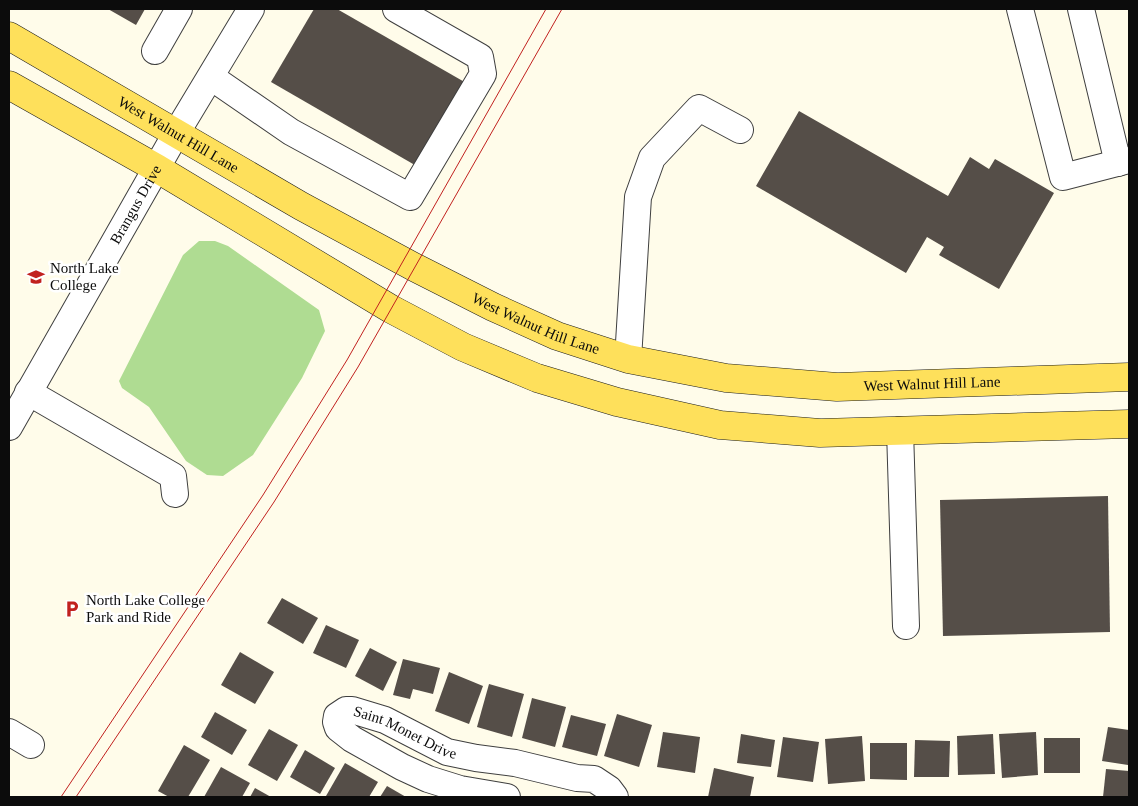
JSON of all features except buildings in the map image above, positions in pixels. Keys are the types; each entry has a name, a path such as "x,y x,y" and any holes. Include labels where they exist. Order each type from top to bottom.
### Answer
{"main road":[{"name":"West Walnut Hill Lane","path":"9,36 178,132 301,206 423,272 557,336 628,359 726,378 837,387 1129,377"},
{"path":"9,85 158,169 379,302 463,346 537,378 618,402 720,425 820,433 1129,424"},
{"path":"618,402 628,359"}],"street":[{"path":"155,51 179,9"},
{"name":"Brangus Drive","path":"9,426 251,9"},
{"path":"210,77 291,132 410,197 483,74 480,56 396,9"},
{"path":"1020,9 1063,178 1124,161 1081,9"},
{"path":"628,359 638,197 652,158 699,108 740,130"},
{"path":"28,392 173,476 175,494"},
{"path":"900,430 906,626"},
{"name":"Saint Monet Drive","path":"507,797 458,793 402,767 352,739 338,728 337,716 346,710 352,710 384,720 448,752 515,763 577,778 594,779 610,788 615,797"},
{"path":"9,732 31,745"},
{"name":"Saint Monet Drive","path":"458,793 476,758"}],"green space":[{"path":"199,241 215,241 228,246 319,310 325,331 302,378 253,455 223,476 207,475 186,461 149,407 122,388 119,381 183,255"}],"tram line":[{"path":"61,797 263,495 347,360 546,9"},
{"path":"76,797 274,502 358,367 562,9"}],"place":[{"name":"North Lake College","path":"36,277"},
{"name":"North Lake College Park and Ride","path":"72,609"}]}
